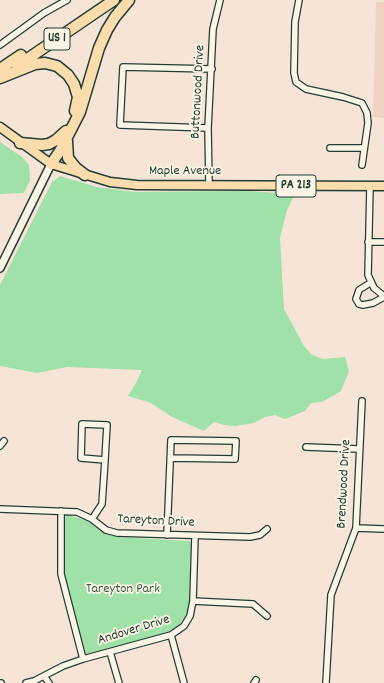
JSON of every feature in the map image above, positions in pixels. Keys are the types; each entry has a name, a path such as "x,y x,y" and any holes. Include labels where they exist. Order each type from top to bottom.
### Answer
{"highway":[{"name":"US 1","path":"0,69 102,0"},
{"name":"US 1","path":"0,78 114,0"},
{"path":"51,164 83,103 103,38 115,16 129,0"},
{"path":"0,78 30,65 40,63 52,64 65,72 74,84 78,97 68,132 68,158 85,176"},
{"path":"20,143 42,145 49,144 68,132"}],"main road":[{"name":"Maple Avenue","path":"0,127 20,143 51,164 85,176 110,182 137,185 384,186"}],"street":[{"path":"0,45 44,13 68,0"},
{"name":"Buttonwood Drive","path":"208,185 208,128 214,21 220,0"},
{"path":"299,0 295,22 294,73 296,82 306,89 343,97 362,103 367,114 367,129 362,165"},
{"path":"208,128 120,125 123,66 212,69"},
{"path":"330,148 364,148"},
{"path":"0,268 51,164"},
{"path":"370,186 368,275 370,283 384,296 373,303 366,305 359,304 356,299 359,290 370,283"},
{"path":"368,242 384,242"},
{"name":"Brendwood Drive","path":"326,683 331,595 356,528 362,401"},
{"path":"92,519 102,504 105,460 107,425 82,424 81,458 105,460"},
{"path":"167,535 171,440 236,441 235,459 171,458"},
{"path":"306,447 359,449"},
{"name":"Tareyton Drive","path":"0,509 77,512 92,519 111,532 250,537 260,535 267,529"},
{"path":"61,511 61,574 83,659"},
{"path":"356,528 384,529"},
{"name":"Andover Drive","path":"26,683 63,666 83,659 171,635 186,623 190,616 193,601 195,536"},
{"path":"193,601 253,604 267,616"},
{"path":"171,635 184,683"},
{"path":"110,652 119,683"},
{"path":"44,676 49,683"}],"shaded area":[{"path":"376,2 384,2 384,118 373,117"}],"green space":[{"path":"0,142 22,157 29,165 30,180 24,193 0,194"},
{"path":"60,176 97,187 136,192 247,191 295,194 287,210 280,238 284,309 304,346 312,355 323,359 345,357 349,371 341,391 322,402 311,403 305,411 285,419 275,415 265,417 254,423 235,426 214,422 204,431 172,417 151,403 128,396 142,370 67,367 37,373 0,366 0,285 52,182"},
{"name":"Tareyton Park","path":"67,515 87,520 100,531 118,537 190,541 188,614 177,628 169,633 91,654 86,654 83,652 63,575 63,520"}]}
